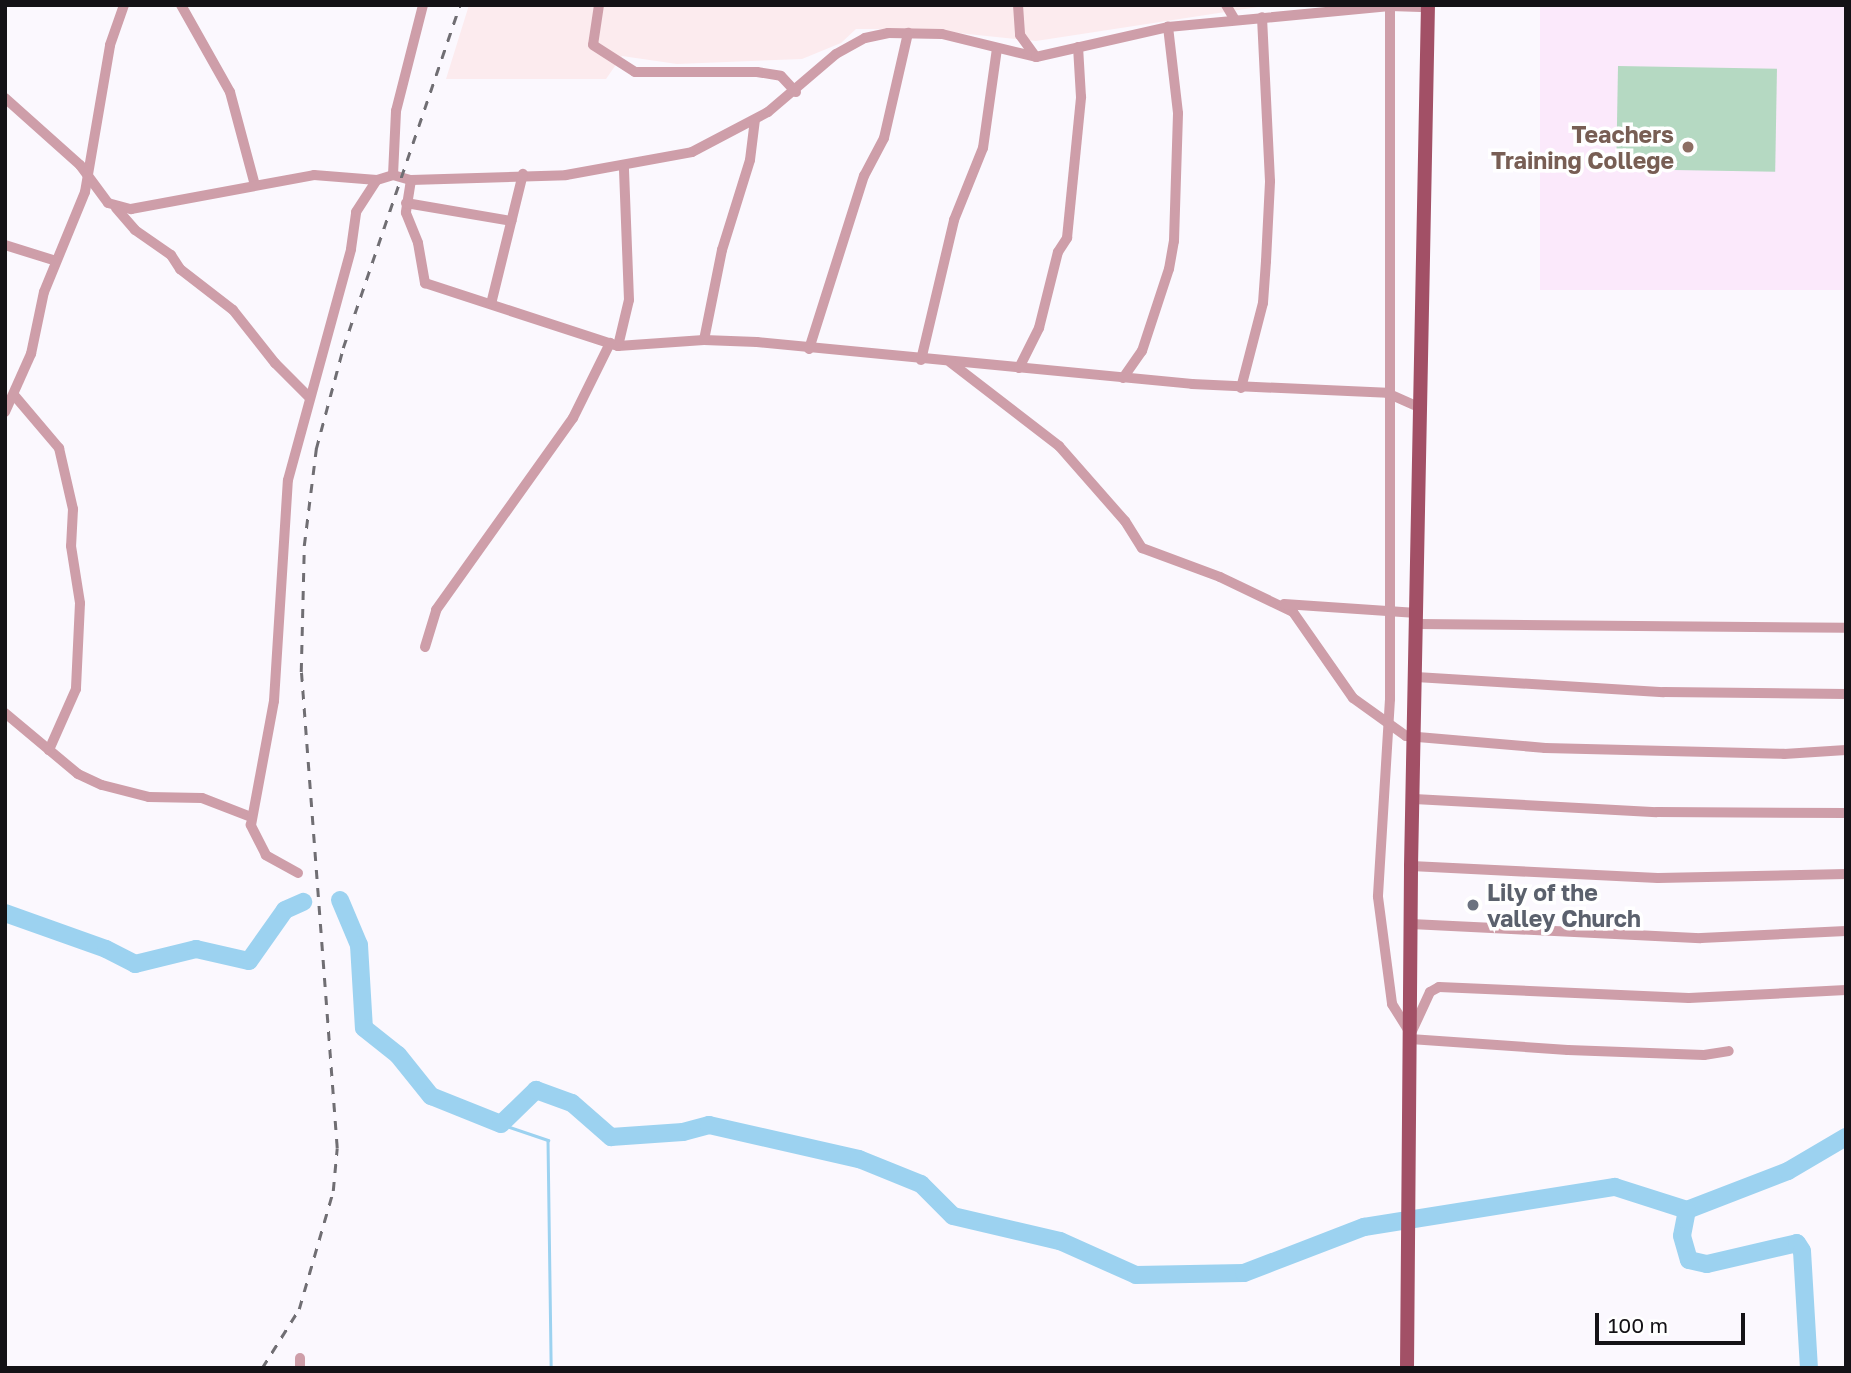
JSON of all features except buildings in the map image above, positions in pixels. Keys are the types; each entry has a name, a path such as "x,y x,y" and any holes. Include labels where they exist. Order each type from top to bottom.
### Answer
{"main road":[{"path":"1407,1368 1411,866 1428,6"}],"street":[{"path":"5,412 31,354 56,261 88,176 110,45 124,5"},
{"path":"181,5 230,92 255,185"},
{"path":"393,175 396,111 423,5"},
{"path":"599,5 593,45 635,72 757,72 781,76 796,92"},
{"path":"1018,5 1020,35 1036,58"},
{"path":"1226,5 1236,20"},
{"path":"116,208 155,206 314,175 377,180 393,175 411,180 523,174 566,175 624,168 708,147 755,121 796,92 836,54 865,38 908,33 942,34 1036,58 1168,27 1390,6 1428,6"},
{"path":"1390,6 1387,723 1378,897 1392,1004 1410,1036"},
{"path":"1241,388 1263,303 1266,261 1270,181 1262,17"},
{"path":"1123,378 1143,351 1169,270 1174,241 1178,113 1168,27"},
{"path":"809,349 864,176 884,138 908,33"},
{"path":"1018,368 1039,328 1058,253 1067,238 1081,97 1078,47"},
{"path":"921,360 954,220 983,148 997,49"},
{"path":"5,98 88,176 102,198 116,208 135,230 171,255 180,269 233,310 275,363 309,397"},
{"path":"704,340 722,250 750,160 755,121"},
{"path":"425,647 436,610 573,418 614,344 629,300 624,168"},
{"path":"491,304 523,174"},
{"path":"298,873 262,850 251,817 274,701 288,480 351,249 356,212 377,180"},
{"path":"411,180 406,203 425,283 614,344 704,340 1241,388 1387,393 1421,408"},
{"path":"406,203 511,220"},
{"path":"5,245 56,261"},
{"path":"950,362 1059,446 1143,548 1279,604 1303,622 1353,698 1387,723 1415,738 1743,753 1846,750"},
{"path":"14,395 59,448 73,509 71,546 80,603 76,689 49,750"},
{"path":"1279,604 1388,611 1417,619 1846,628"},
{"path":"1416,677 1714,694 1846,694"},
{"path":"5,713 78,774 102,785 149,797 202,798 251,817"},
{"path":"1414,799 1657,812 1846,813"},
{"path":"1411,866 1658,877 1846,874"},
{"path":"1411,924 1701,939 1846,930"},
{"path":"1410,1036 1430,992 1439,987 1689,998 1846,990"},
{"path":"1410,1036 1595,1051 1729,1051"}],"shaded area":[{"path":"469,5 1271,5 1036,41 919,29 856,29 841,43 802,59 677,64 622,56 606,79 446,79"},
{"name":"Teachers Training College","path":"1540,5 1846,5 1846,290 1540,290"}],"green space":[{"path":"1618,66 1777,69 1775,172 1616,169"}],"waterway":[{"path":"340,900 359,945 364,1028 398,1055 431,1096 501,1124 536,1090 572,1103 611,1137 683,1132 709,1125 859,1159 921,1184 953,1216 1060,1241 1136,1275 1244,1273 1364,1227 1615,1187 1687,1210 1788,1171 1846,1137"},
{"path":"5,913 106,949 135,964 196,949 249,961 285,910 303,902"},
{"path":"501,1124 548,1140 551,1368"},
{"path":"1687,1210 1682,1236 1689,1260 1707,1264 1797,1243 1802,1251 1809,1368"}],"railway":[{"path":"262,1368 299,1309 333,1191 337,1148 301,672 304,546 316,449 343,348 460,5"}],"place":[{"name":"Teachers Training College","path":"1688,147"},
{"name":"Lily of the valley Church","path":"1473,905"}]}
